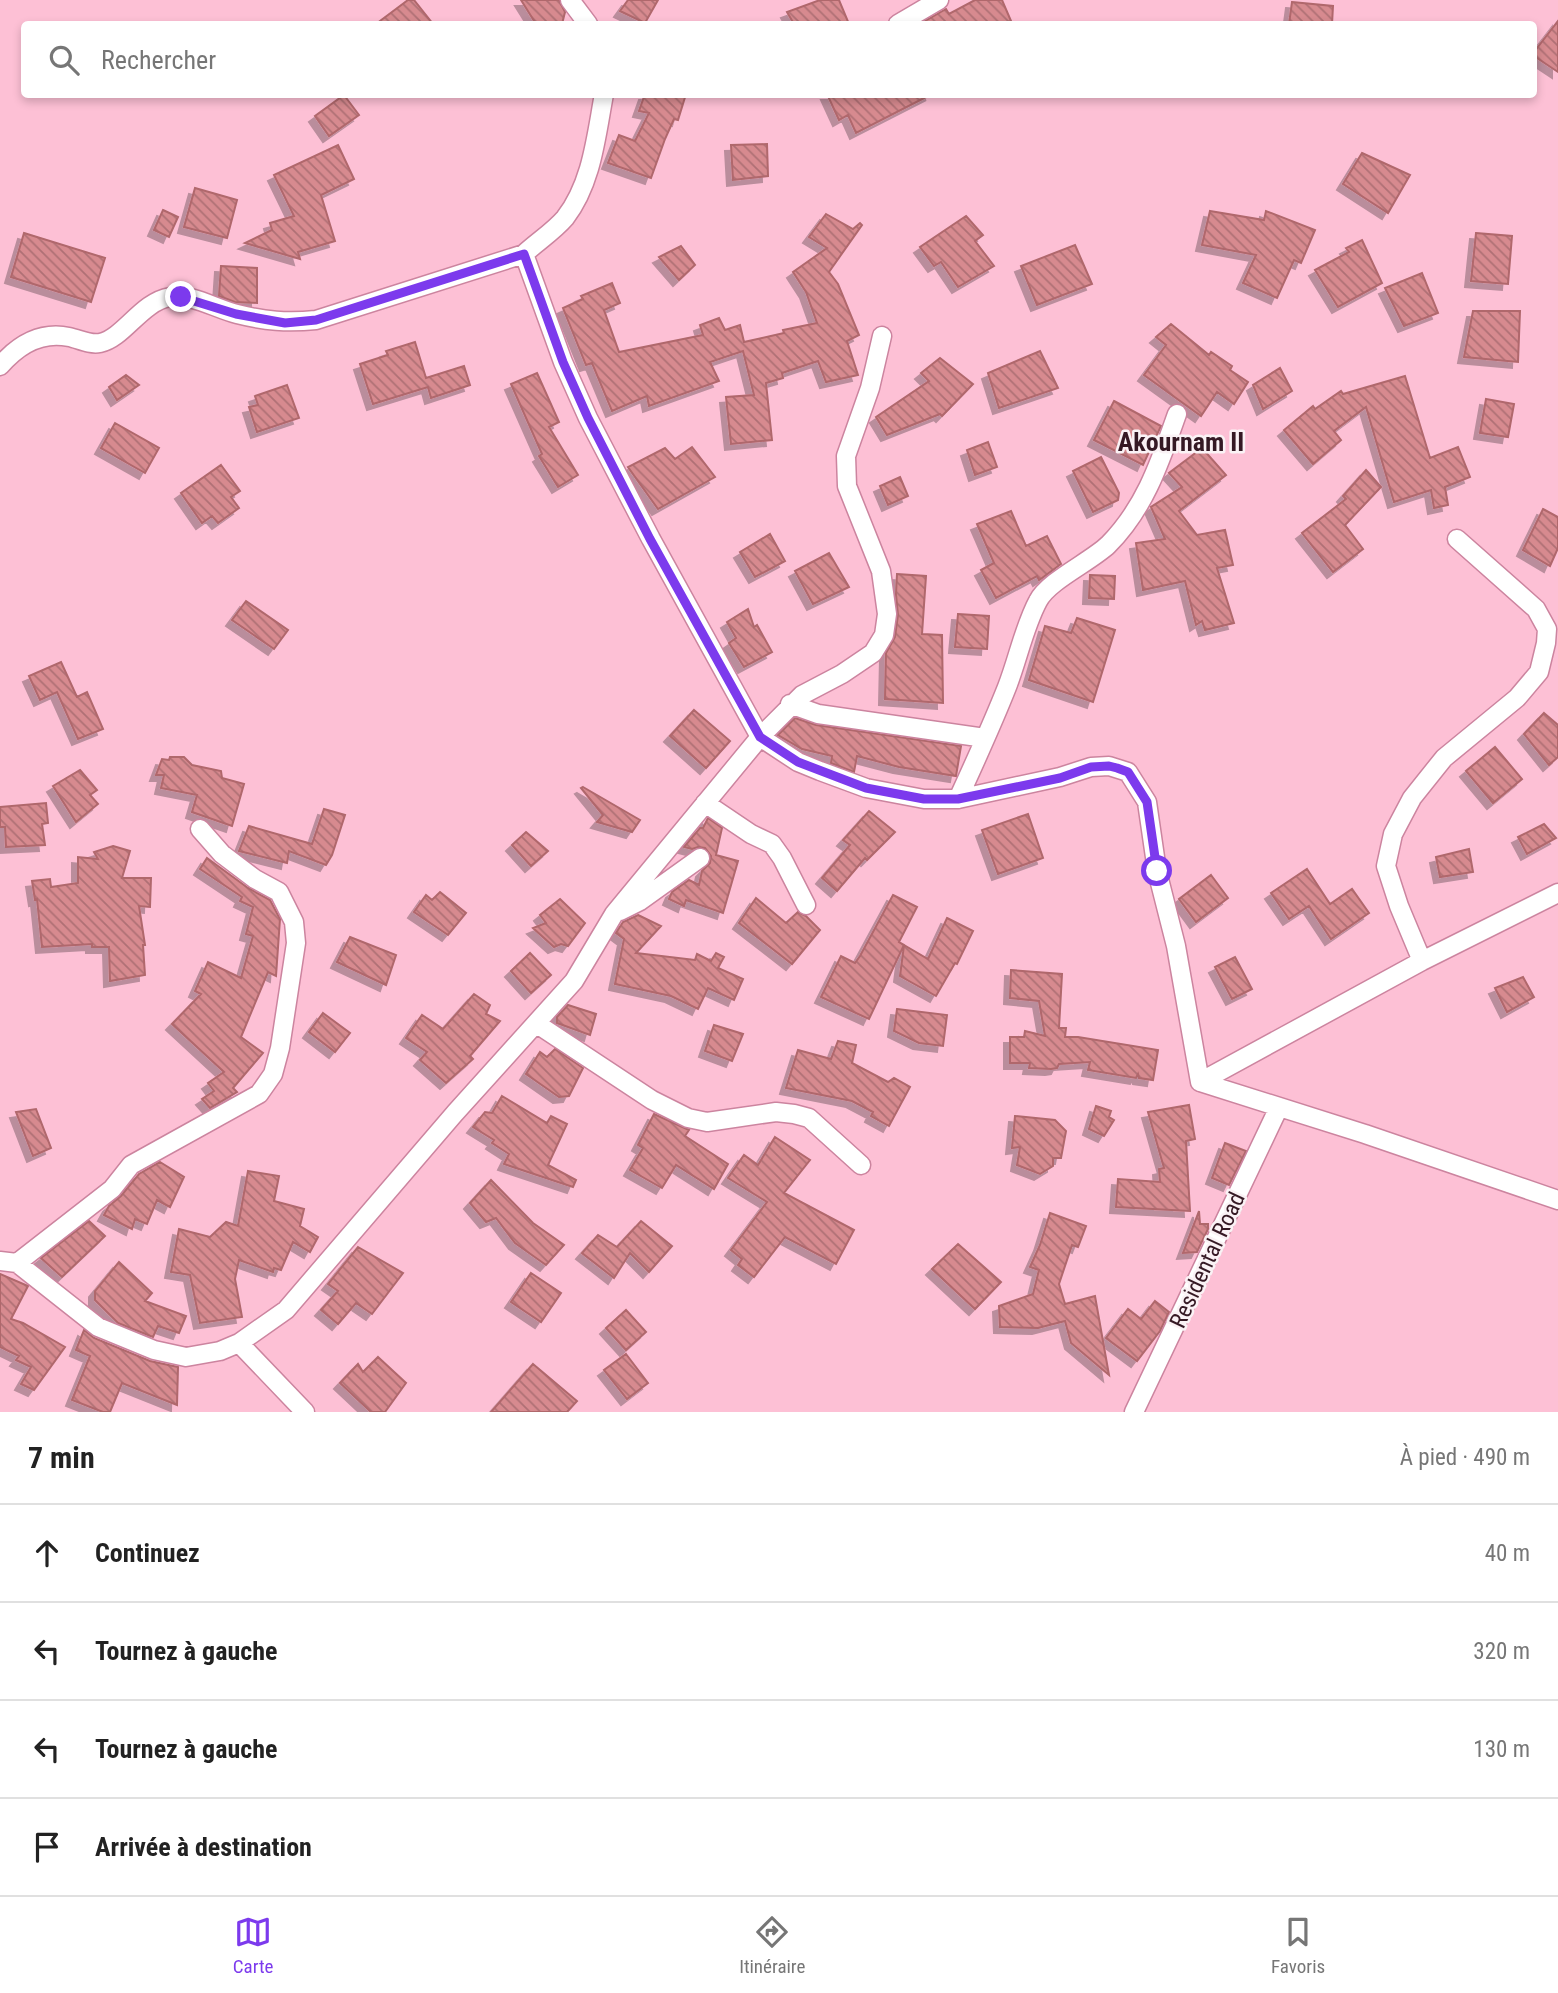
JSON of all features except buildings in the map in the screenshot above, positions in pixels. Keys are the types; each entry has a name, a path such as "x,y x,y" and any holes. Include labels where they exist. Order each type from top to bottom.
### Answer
{"street":[{"path":"570,0 586,21"},
{"path":"903,21 939,0"},
{"path":"0,366 12,353 40,335 68,336 97,344 107,341 153,303 170,297 181,297 236,314 285,323 316,320 524,254 563,220 582,192 590,169 603,98"},
{"path":"524,254 563,362 588,418 650,539 760,737 798,762 866,788 924,799 958,799 1060,778 1091,767 1109,766 1128,772 1147,802 1157,871 1176,946 1200,1082"},
{"path":"200,829 222,854 255,879 279,892 294,922 296,943 274,1073 259,1094 131,1165 112,1189 9,1262 98,1326 154,1350 186,1357 220,1351 239,1343 286,1310 455,1113 574,981 614,914 760,737 790,704 802,695 842,674 873,653 884,635 887,614 881,571 847,486 846,456 870,388 882,336"},
{"path":"958,799 1008,686 1038,600 1106,547 1126,526 1140,505 1156,471 1177,414"},
{"path":"1422,961 1386,866 1394,834 1412,798 1444,758 1517,698 1539,672 1546,643 1547,629 1536,609 1457,539"},
{"path":"790,704 818,714 985,738"},
{"path":"705,803 751,834 772,844 806,905"},
{"path":"614,914 640,901 700,858"},
{"path":"1200,1082 1422,961 1558,893"},
{"path":"537,1024 652,1100 688,1118 707,1122 776,1112 809,1118 861,1166"},
{"path":"1200,1082 1558,1200"},
{"name":"Residental Road","path":"1134,1412 1279,1107"},
{"path":"239,1343 305,1412"}],"district":[{"name":"Akournam II","path":"1181,442"}],"route":[{"path":"181,297 236,314 285,323 316,320 524,254 563,362 588,418 650,539 760,737 798,762 866,788 924,799 958,799 1060,778 1091,767 1117,768 1128,772 1147,802 1157,871"}]}
